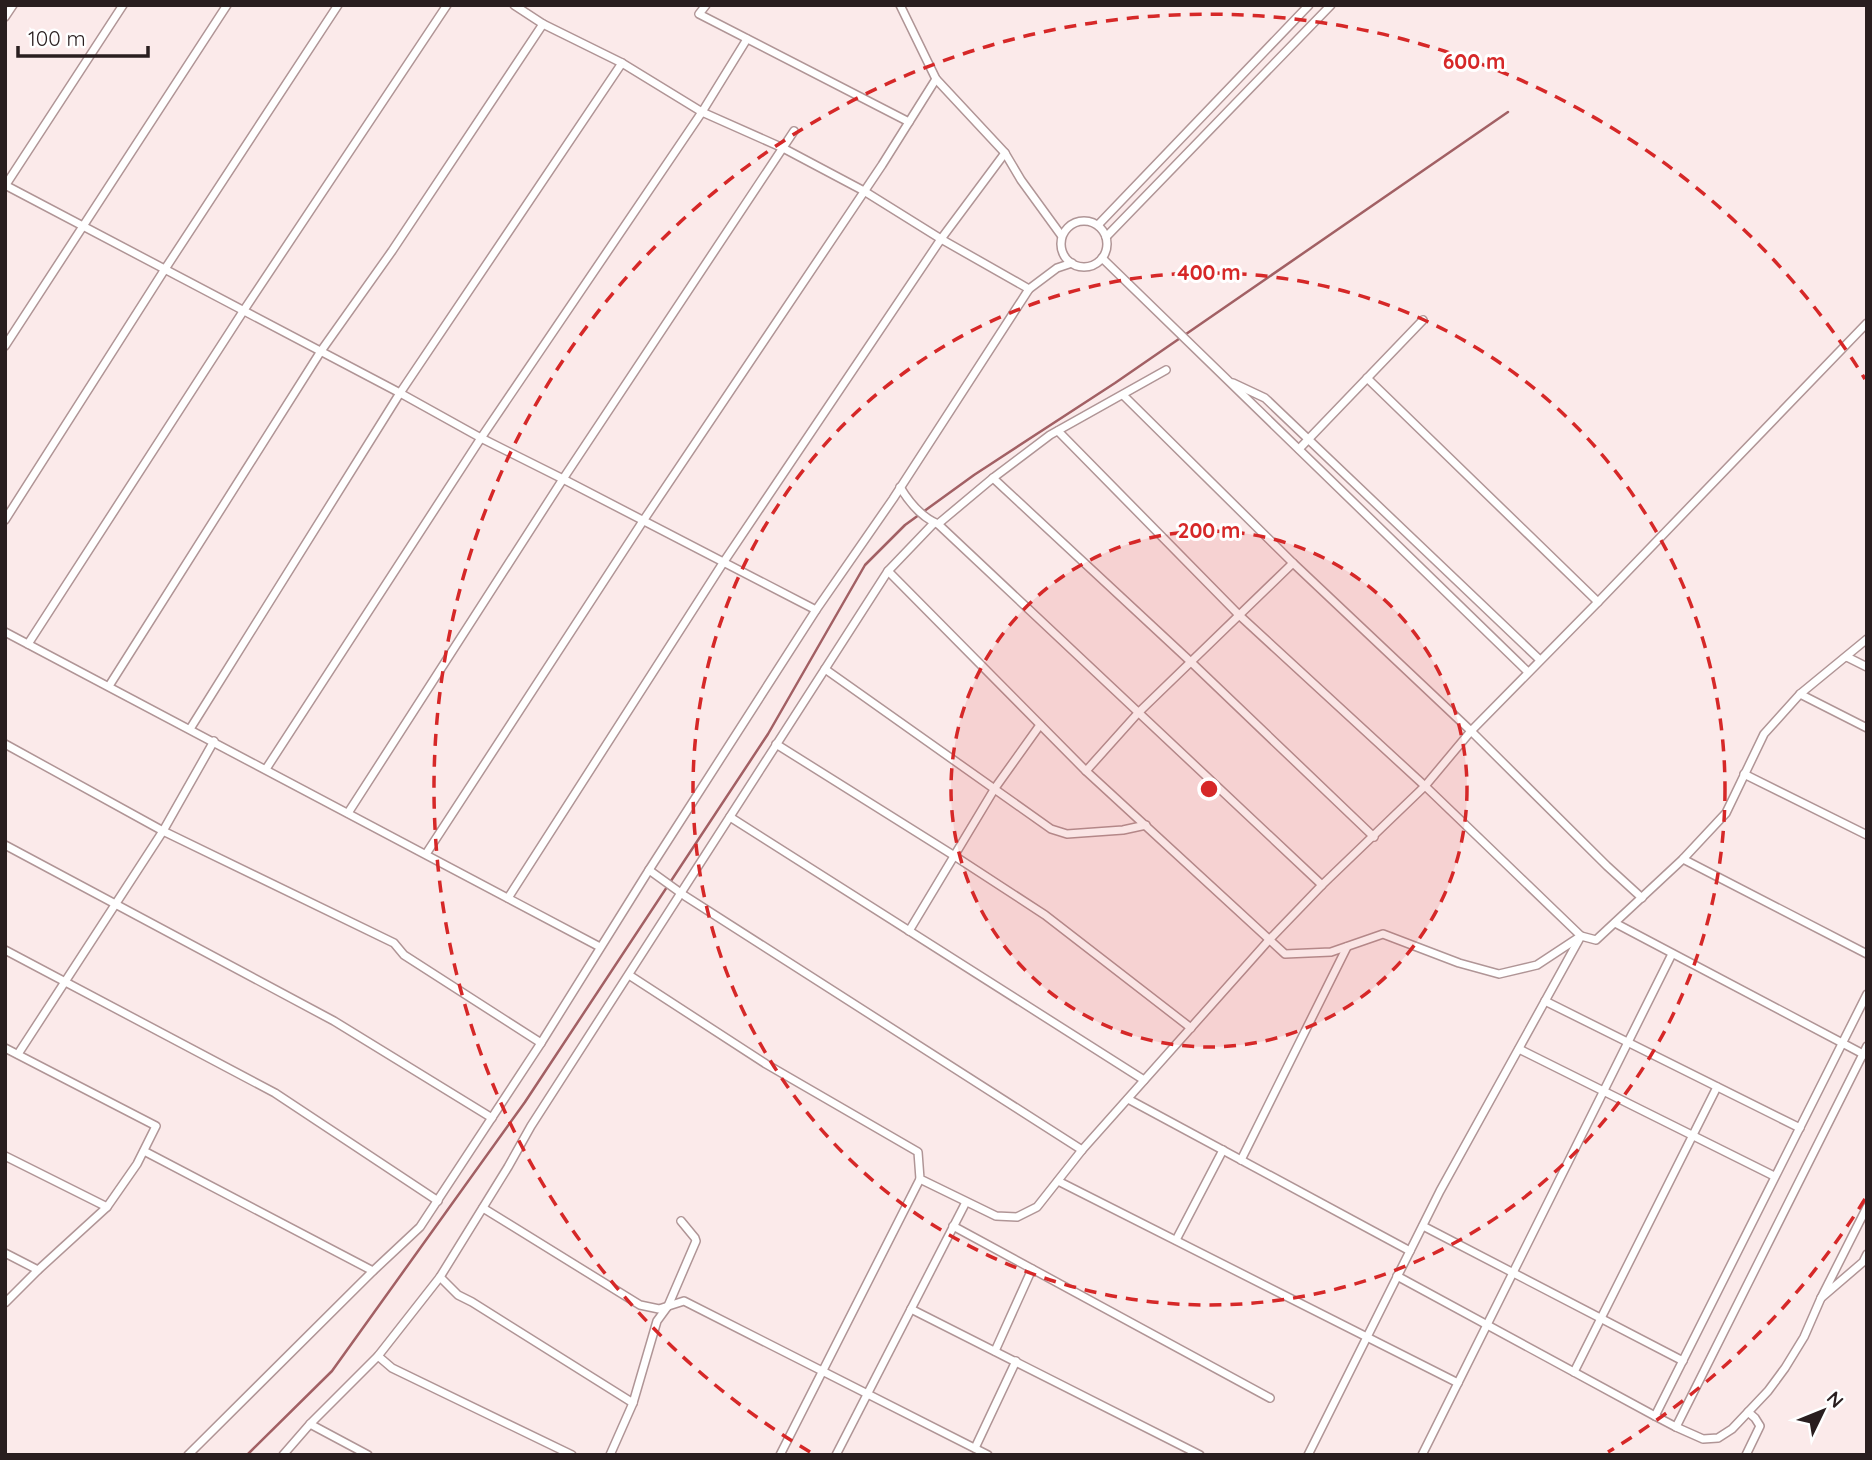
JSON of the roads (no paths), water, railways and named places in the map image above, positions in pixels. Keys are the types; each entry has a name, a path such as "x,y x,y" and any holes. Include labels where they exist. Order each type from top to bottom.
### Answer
{"street":[{"path":"5,17 13,5"},
{"path":"122,5 5,185 481,438 564,478 816,610"},
{"path":"5,346 227,5"},
{"path":"5,520 338,5"},
{"path":"28,644 244,310 447,5"},
{"path":"514,5 543,24 622,63 702,112 783,148 864,191 1029,289"},
{"path":"706,5 699,14 909,122"},
{"path":"900,5 936,79 1005,153 1061,235 1063,254 1072,263 1084,267 1091,266 1102,258 1107,244 1098,225 1085,221 1074,223 1061,235"},
{"path":"1098,225 1309,5"},
{"path":"1106,237 1331,5"},
{"path":"109,686 321,351 543,24"},
{"path":"267,769 481,438 702,112 747,39"},
{"path":"190,729 400,393 622,63"},
{"path":"426,854 936,79"},
{"path":"348,813 564,478 794,131"},
{"path":"508,898 723,563 941,239 1005,153"},
{"path":"1102,258 1528,672"},
{"path":"188,1455 373,1270 420,1227 541,1043 816,610 1029,289 1057,268 1072,263"},
{"path":"1299,449 1423,320"},
{"path":"920,1179 996,1216 1017,1217 1037,1207 1082,1150 1269,940 1425,786 1471,731 1867,323"},
{"path":"283,1455 378,1356 440,1277 531,1126 888,571 934,522 1058,431 1166,370"},
{"path":"1367,378 1598,602"},
{"path":"1227,380 1265,398 1540,660"},
{"path":"1123,395 1293,563 1642,898"},
{"path":"1058,431 1239,615 1425,786 1581,936 1595,940 1683,859 1726,813 1764,734 1800,694 1867,639"},
{"path":"993,478 1374,837"},
{"path":"900,487 909,502 934,522 1322,886"},
{"path":"1086,771 1138,713 1293,563"},
{"path":"888,571 1086,771 1285,954 1331,952 1383,934 1459,963 1499,974 1537,965 1581,936"},
{"path":"5,632 600,947"},
{"path":"1847,657 1867,667"},
{"path":"825,669 1051,829 1067,834 1123,830 1146,825"},
{"path":"1800,694 1867,728"},
{"path":"909,931 995,788 1040,725"},
{"path":"18,1054 163,831 214,741"},
{"path":"5,744 163,831 394,943 404,955 541,1043"},
{"path":"776,744 1045,915 1191,1028"},
{"path":"1744,774 1867,835"},
{"path":"730,817 1144,1080"},
{"path":"5,845 334,1021 492,1118"},
{"path":"1683,859 1867,954"},
{"path":"649,870 1082,1150"},
{"path":"1615,923 1842,1044 1865,1052 1676,1427"},
{"path":"1308,1455 1440,1191 1581,936"},
{"path":"1241,1160 1347,947"},
{"path":"5,950 275,1093 438,1200"},
{"path":"1422,1455 1672,954"},
{"path":"629,975 766,1064 918,1152 920,1179 780,1455"},
{"path":"1655,1416 1867,994"},
{"path":"1545,1001 1800,1128"},
{"path":"5,1048 156,1126 137,1164 107,1207 38,1269 5,1303"},
{"path":"1518,1049 1774,1176"},
{"path":"1574,1372 1717,1087"},
{"path":"1128,1098 1410,1251"},
{"path":"1175,1240 1223,1150"},
{"path":"144,1151 373,1270"},
{"path":"5,1156 107,1207"},
{"path":"1058,1181 1458,1383"},
{"path":"836,1455 966,1202"},
{"path":"1397,1276 1676,1427 1703,1439 1718,1438 1732,1429 1768,1391 1785,1368 1804,1337 1867,1207"},
{"path":"483,1208 640,1305 659,1310 684,1301 988,1455"},
{"path":"610,1455 633,1403 657,1321 668,1306 696,1241 681,1222"},
{"path":"953,1226 1270,1398"},
{"path":"1423,1226 1683,1361"},
{"path":"5,1253 38,1269"},
{"path":"1821,1298 1866,1260"},
{"path":"995,1351 1032,1269"},
{"path":"440,1277 458,1295 633,1403"},
{"path":"911,1309 1200,1455"},
{"path":"378,1356 392,1368 572,1455"},
{"path":"975,1448 1016,1361"},
{"path":"1746,1455 1760,1426 1748,1412"},
{"path":"310,1424 368,1455"}],"waterway":[{"path":"247,1455 332,1371 525,1102 768,734 865,565 905,525 974,475 1115,383 1508,112"}]}
